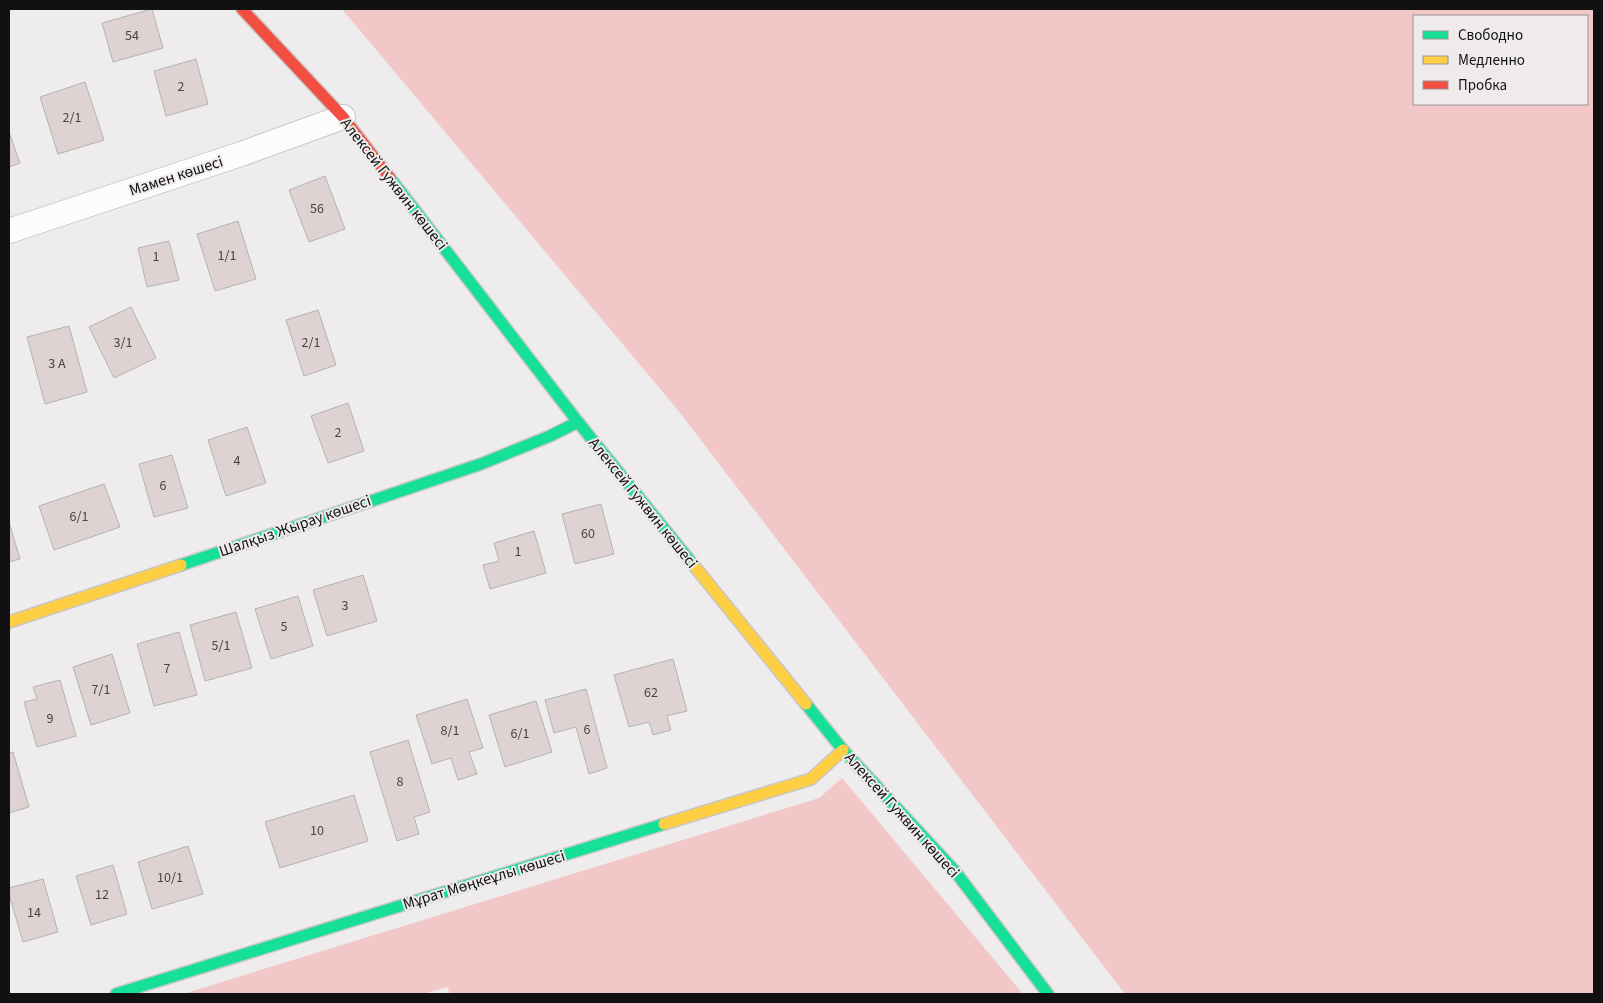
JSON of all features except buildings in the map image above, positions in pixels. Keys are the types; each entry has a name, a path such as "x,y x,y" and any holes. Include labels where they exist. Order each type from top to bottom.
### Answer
{"street":[{"name":"Алексей Гужвин көшесі","path":"242,9 343,117 578,422 843,750 954,870 1048,994"},
{"name":"Мамен көшесі","path":"9,231 240,154 343,117"},
{"name":"Шалқыз Жырау көшесі","path":"9,622 481,464 550,436 578,422"},
{"name":"Мұрат Мөңкеұлы көшесі","path":"116,994 811,779 843,750"}],"shaded area":[{"path":"342,9 1594,9 1594,994 1125,994 677,409"},
{"path":"842,778 1023,994 450,994 447,987 424,994 183,994 819,798"}],"traffic: fast":[{"path":"390,178 578,422 695,567"},
{"path":"181,565 481,464 550,436 578,422"},
{"path":"806,704 843,750 954,870 1048,994"},
{"path":"116,994 664,824"}],"traffic: slow":[{"path":"9,622 181,565"},
{"path":"695,567 806,704"},
{"path":"664,824 811,779 843,750"}],"traffic: jam":[{"path":"242,9 343,117 390,178"}]}
